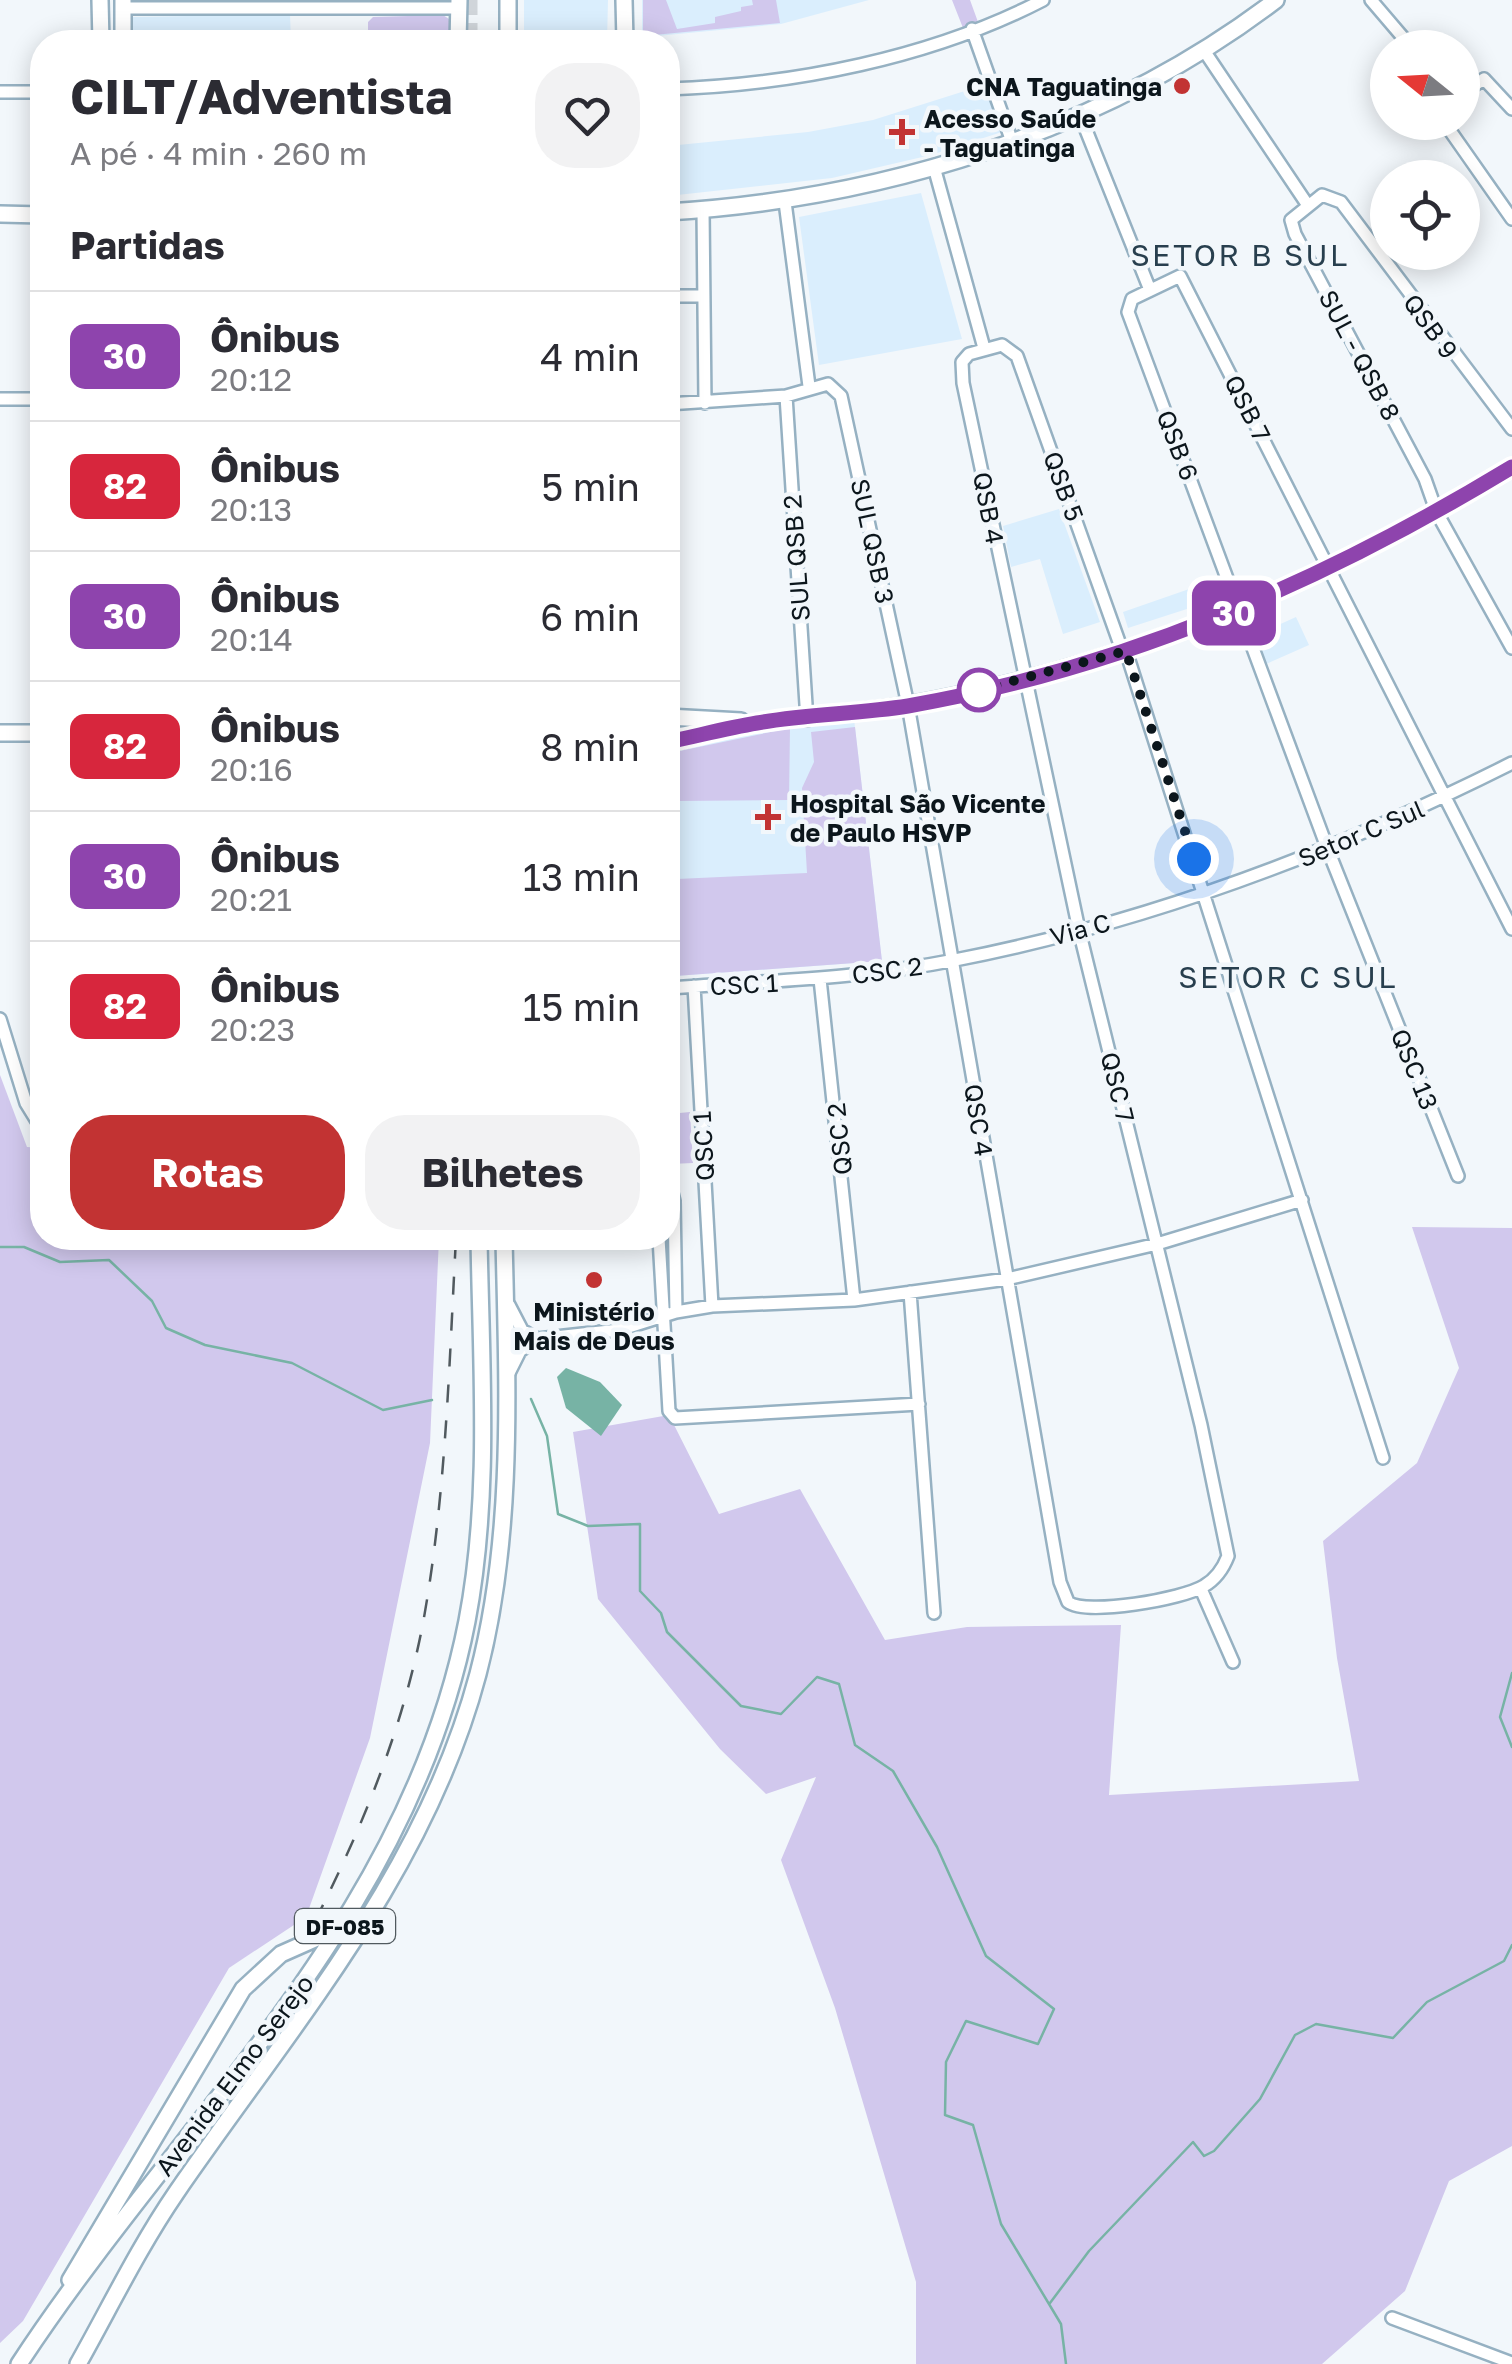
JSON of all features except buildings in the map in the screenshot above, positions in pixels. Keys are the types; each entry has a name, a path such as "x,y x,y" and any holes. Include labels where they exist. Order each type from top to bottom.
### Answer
{"main road":[{"path":"100,0 100,30"},
{"path":"508,0 508,30"},
{"path":"624,0 625,30"},
{"path":"680,211 785,202 934,167 1080,115 1205,52 1276,0"},
{"path":"123,4 123,30"},
{"path":"458,30 459,4"},
{"path":"0,214 30,215"},
{"path":"680,718 807,720 908,706 1023,681 1125,652 1238,611 1331,569 1437,513 1512,467"},
{"path":"680,739 760,722"},
{"path":"0,733 30,732"},
{"name":"Avenida Elmo Serejo","path":"24,2359 345,1925 410,1799 434,1740 466,1622 480,1492 479,1250"},
{"name":"Avenida Elmo Serejo","path":"78,2364 156,2223 375,1912 429,1806 478,1674 493,1600 502,1529 504,1250"},
{"path":"24,2359 243,1988 280,1954 345,1925"}],"street":[{"path":"680,89 712,88 814,72 905,52 1044,0"},
{"path":"1371,0 1397,30"},
{"path":"123,4 459,4"},
{"path":"972,29 1010,139"},
{"path":"1205,52 1307,204"},
{"path":"1480,82 1484,79 1512,109"},
{"path":"0,92 30,92"},
{"path":"1080,115 1150,290"},
{"path":"1457,140 1512,219"},
{"path":"934,167 984,348"},
{"name":"QSB 9","path":"1307,204 1328,194 1341,202 1512,430"},
{"path":"680,404 786,396 809,386 785,202"},
{"name":"SUL - QSB 8","path":"1307,204 1291,220 1292,227 1425,478 1437,513"},
{"path":"703,210 706,403"},
{"name":"QSB 7","path":"1150,290 1180,276 1331,569"},
{"name":"QSB 6","path":"1150,290 1132,299 1128,312 1238,611"},
{"path":"680,296 704,296"},
{"name":"QSB 5","path":"984,348 1009,346 1017,356 1125,652"},
{"name":"QSB 4","path":"984,348 968,354 961,369 1023,681"},
{"name":"SUL QSB 3","path":"809,386 828,384 838,390 844,407 908,706 954,960"},
{"name":"SUL QSB 2","path":"786,396 807,720"},
{"path":"0,399 30,399"},
{"path":"1437,513 1512,648"},
{"path":"1331,569 1512,930"},
{"name":"QSC 13","path":"1238,611 1458,1176"},
{"path":"1125,652 1206,894 1384,1458"},
{"name":"QSC 7","path":"1023,681 1228,1556 1217,1577 1200,1589"},
{"name":"Setor C Sul","path":"1206,894 1328,850 1512,763"},
{"name":"Via C","path":"954,960 1206,894"},
{"name":"CSC 2","path":"820,979 954,960"},
{"name":"QSC 4","path":"954,960 1060,1582 1068,1602 1087,1610 1200,1589"},
{"name":"CSC 1","path":"680,987 820,979"},
{"name":"QSC 2","path":"820,979 854,1300"},
{"name":"QSC 1","path":"694,986 712,1306"},
{"path":"0,1019 30,1110"},
{"path":"506,1382 520,1351 537,1339 619,1330 676,1312 712,1306 854,1300 1007,1278 1156,1244 1302,1200"},
{"path":"659,1250 669,1412 681,1419 919,1404"},
{"path":"675,1250 676,1312"},
{"path":"910,1292 934,1613"},
{"path":"506,1298 522,1330 537,1339"},
{"path":"1200,1589 1233,1662"},
{"path":"1392,2318 1512,2363"}],"shaded area":[{"path":"524,0 608,0 607,30 524,30"},
{"path":"642,0 869,0 781,24 680,34 680,30 642,30"},
{"path":"643,0 666,0 677,29 715,23 715,17 741,11 741,7 753,5 752,0 776,0 780,23 680,32 643,30"},
{"path":"952,0 970,0 978,22 963,28"},
{"path":"290,14 291,30 133,30 133,17"},
{"path":"443,15 449,19 449,30 368,30 373,17"},
{"path":"987,84 1005,131 931,155 832,178 680,195 680,145 808,132 873,120"},
{"path":"921,193 962,339 819,365 799,217"},
{"path":"1059,509 1100,622 1063,634 1040,559 1011,567 1003,526"},
{"path":"1218,579 1224,597 1128,628 1123,612"},
{"path":"1296,617 1309,645 1264,665 1252,637"},
{"name":"Hospital São Vicente de Paulo HSVP","path":"854,719 882,961 680,976 680,749 695,742"},
{"name":"Hospital São Vicente de Paulo HSVP","path":"855,727 882,961 680,976 680,879 807,873 802,788 814,762 811,732"},
{"name":"Hospital São Vicente de Paulo HSVP","path":"790,728 789,800 680,801 680,751"},
{"path":"0,1075 30,1147 30,1250 438,1250 430,1443 370,1738 306,1917 229,1968 23,2321 0,2343"},
{"path":"690,1112 693,1163 680,1164 680,1113"},
{"path":"1412,1227 1512,1228 1512,2146 1449,2181 1405,2291 1322,2364 916,2364 916,2282 835,2008 781,1860 816,1777 766,1794 720,1749 598,1599 573,1432 669,1415 719,1514 800,1489 885,1640 967,1627 1121,1625 1109,1795 1359,1781 1337,1658 1323,1541 1417,1463 1459,1368"},
{"path":"566,1368 600,1382 622,1405 601,1436 566,1408 557,1377"}],"waterway":[{"path":"0,1247 30,1250"},
{"path":"31,1250 60,1262 109,1260 152,1301 166,1328 205,1345 292,1363 383,1410 432,1400"},
{"path":"531,1399 547,1436 558,1514 588,1526 640,1524 640,1591 661,1613 667,1632 741,1706 781,1714 817,1677 839,1684 855,1745 893,1771 937,1847 986,1956 1054,2009 1038,2044 966,2021 946,2062 945,2115 973,2125 1001,2224 1061,2324 1066,2364"},
{"path":"1512,1673 1500,1717 1512,1747"},
{"path":"1050,2303 1089,2251 1193,2142 1204,2156 1214,2151 1260,2099 1295,2035 1316,2024 1393,2038 1427,2002 1504,1961 1512,1945"}],"tunnel":[{"path":"470,0 470,30"}],"railway":[{"path":"315,1921 379,1776 415,1662 431,1575 442,1479 455,1250"}],"bus line":[{"name":"30","path":"680,739 760,722 807,720 908,706 1023,681 1123,653 1238,611 1331,569 1382,544 1512,467"}],"place":[{"name":"CNA Taguatinga","path":"1182,86"},
{"name":"Acesso Saúde - Taguatinga","path":"902,132"},
{"name":"Hospital São Vicente de Paulo HSVP","path":"768,817"},
{"name":"Ministério Mais de Deus","path":"594,1280"}],"district":[{"name":"SETOR B SUL","path":"1240,255"},
{"name":"SETOR C SUL","path":"1288,977"}],"route":[{"path":"979,690 1126,651 1194,859"}]}
